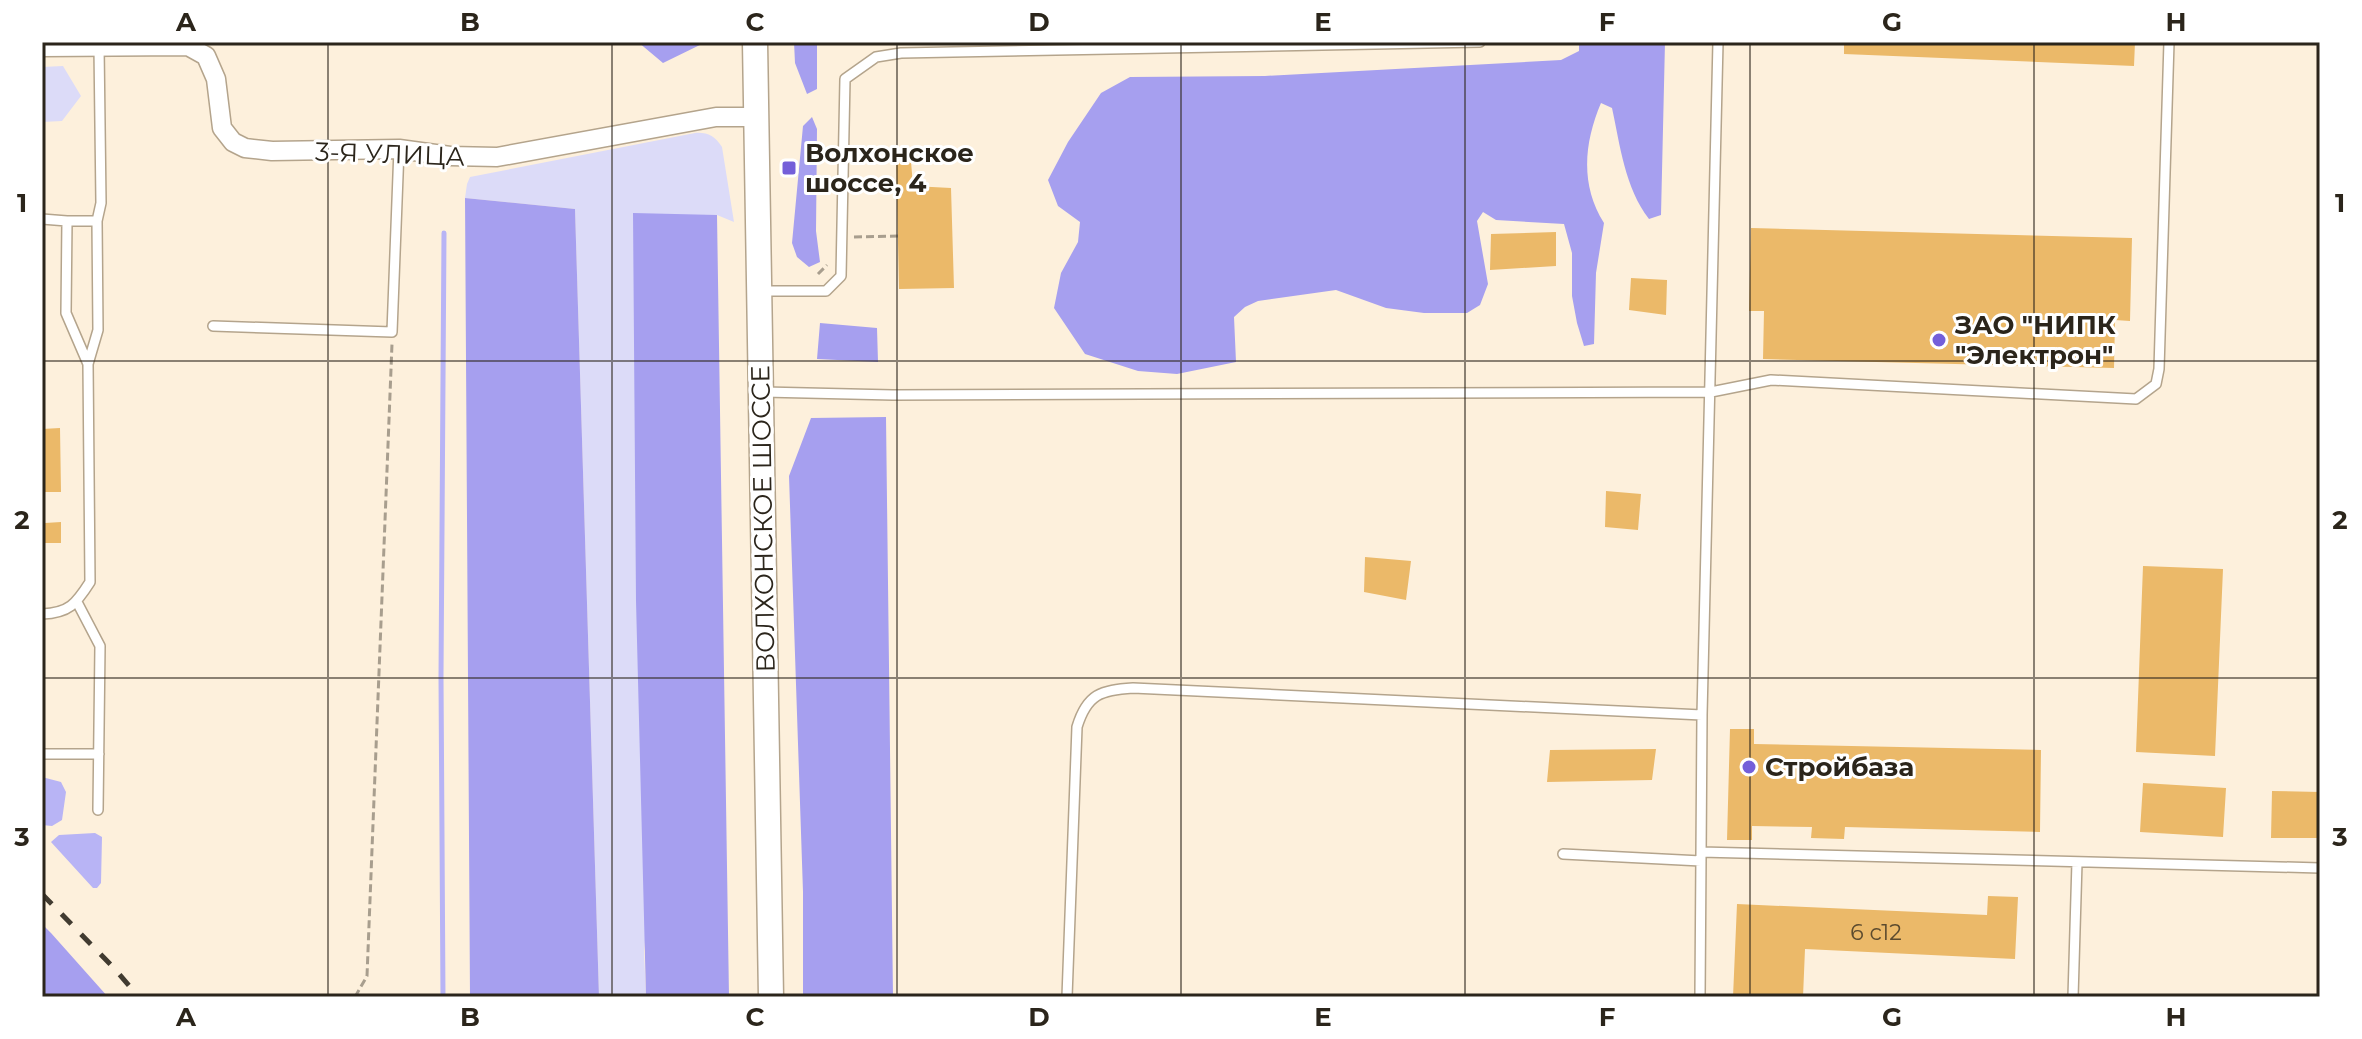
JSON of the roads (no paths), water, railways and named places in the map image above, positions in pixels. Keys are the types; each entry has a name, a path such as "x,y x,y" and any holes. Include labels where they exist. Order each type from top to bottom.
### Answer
{"main road":[{"name":"ВОЛХОНСКОЕ ШОССЕ","path":"755,42 771,997"}],"street":[{"name":"3-Я УЛИЦА","path":"42,47 188,46 206,56 216,79 222,128 233,142 245,148 272,151 399,149 450,156 497,157 716,117 756,117"}],"lane":[{"path":"759,291 826,291 841,276 845,79 876,57 967,47 1480,42"},
{"path":"1700,997 1702,715 1718,42"},
{"path":"761,392 893,395 1711,392 1771,380 2136,399 2156,384 2159,369 2169,42"},
{"path":"42,614 59,613 77,602 90,582 88,364 98,330 97,221 101,203 99,47"},
{"path":"213,326 392,332 399,149"},
{"path":"42,219 97,221"},
{"path":"67,221 66,313 88,364"},
{"path":"77,602 100,646 98,810"},
{"path":"1067,997 1077,727 1082,710 1092,698 1108,690 1133,688 1702,715"},
{"path":"42,754 99,754"},
{"path":"1563,854 2320,868"},
{"path":"2073,997 2077,862"}],"waterway":[{"path":"443,997 441,677 444,233"}],"railway":[{"path":"42,894 139,997"}],"place":[{"name":"Волхонское шоссе, 4","path":"789,168"},
{"name":"ЗАО \"НИПК \"Электрон\"","path":"1939,340"},
{"name":"Стройбаза","path":"1749,767"}]}
